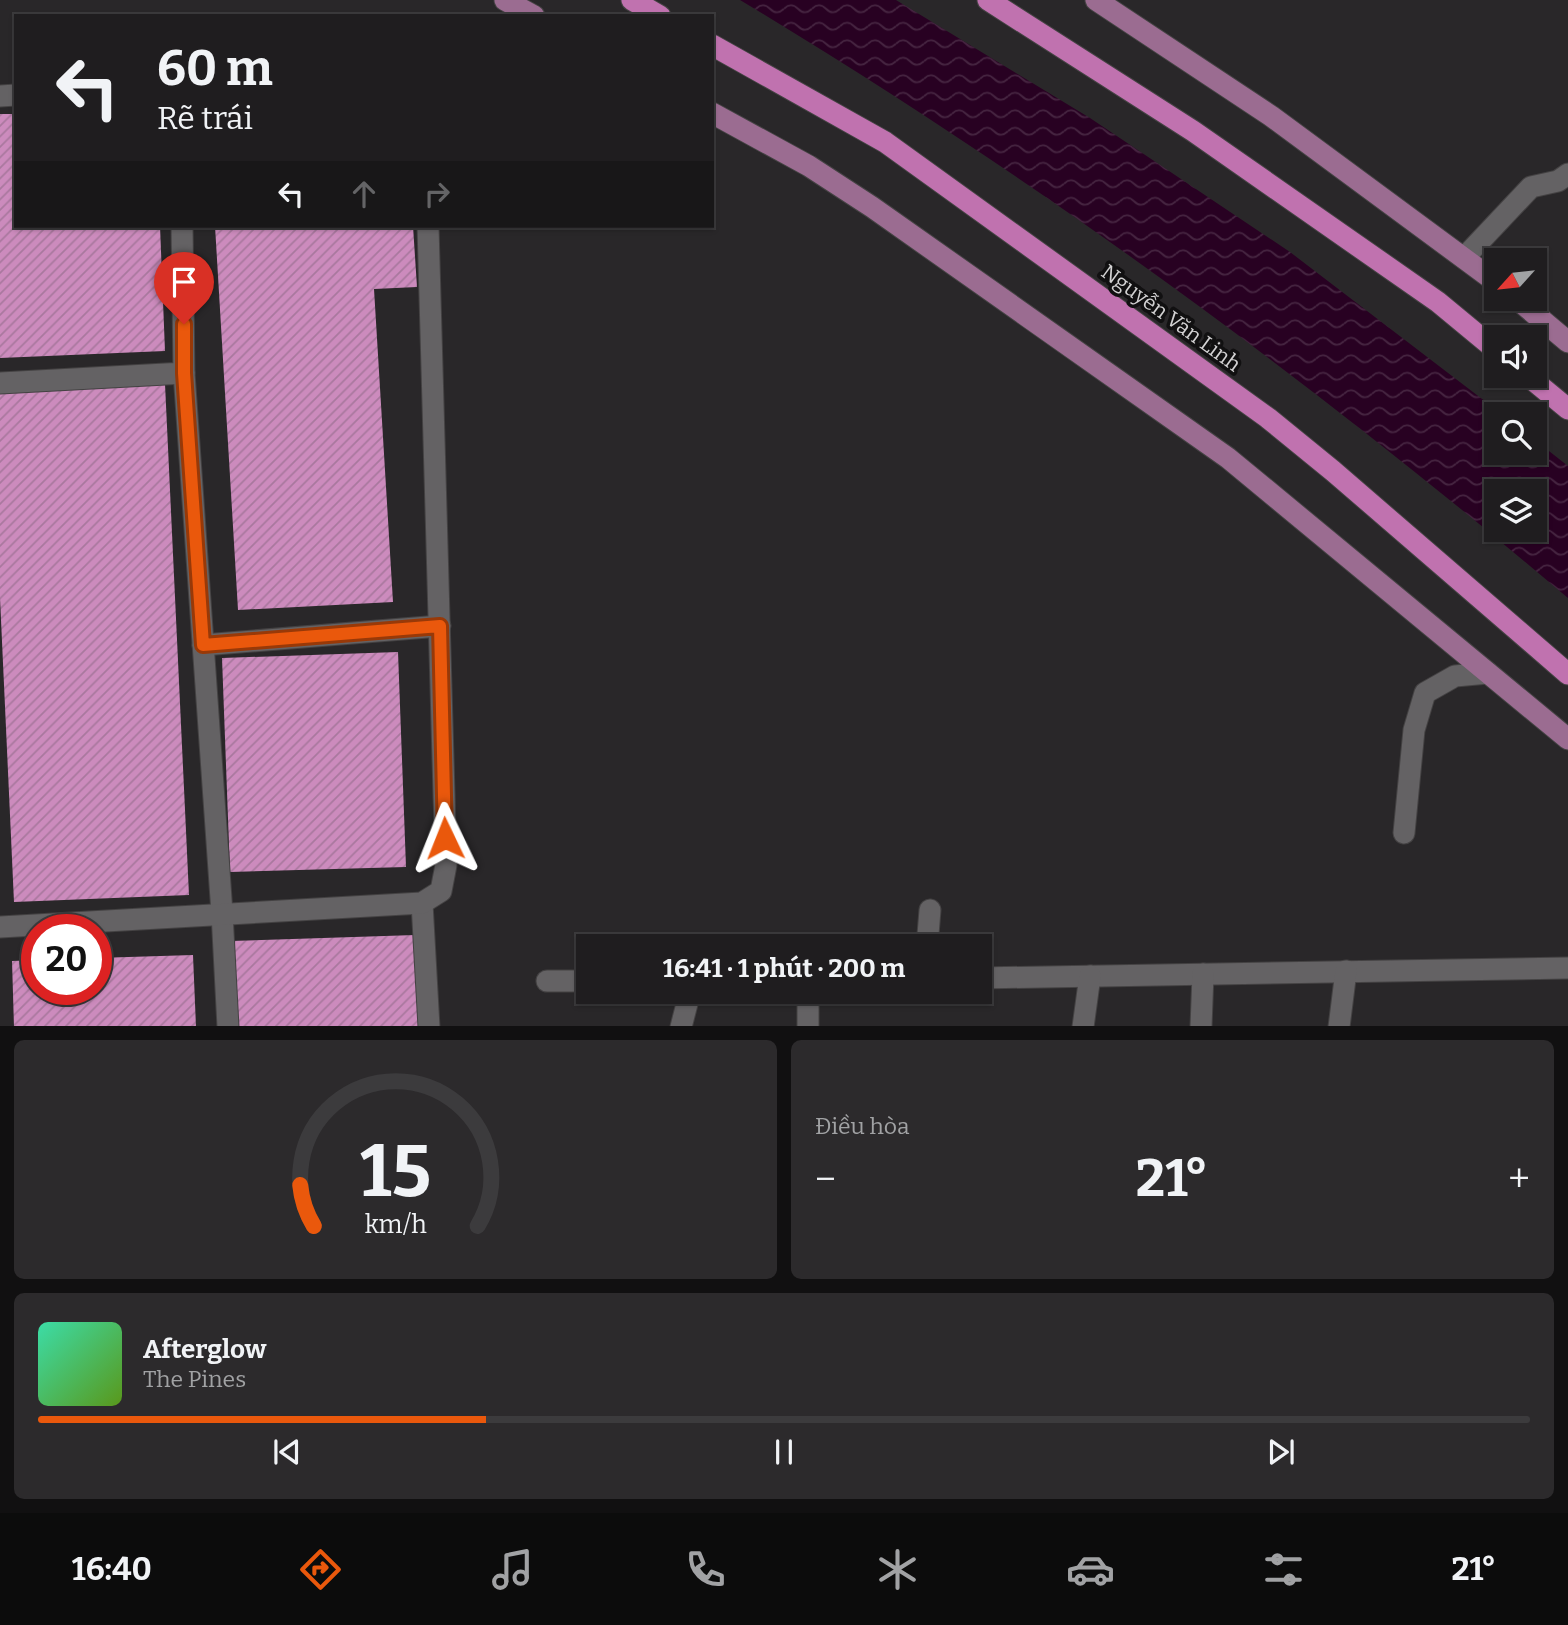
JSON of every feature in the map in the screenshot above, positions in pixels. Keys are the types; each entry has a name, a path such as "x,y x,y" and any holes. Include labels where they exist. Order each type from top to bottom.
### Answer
{"highway":[{"path":"632,0 656,14"},
{"path":"988,0 1193,131 1438,302 1484,340"},
{"name":"Nguyễn Văn Linh","path":"714,46 885,142 1268,418 1568,674"},
{"path":"1543,388 1568,409"}],"main road":[{"path":"505,0 530,14"},
{"path":"1096,0 1271,116 1484,273"},
{"path":"714,114 809,166 872,207 1228,458 1568,739"},
{"path":"1532,312 1568,342"}],"street":[{"path":"1464,258 1531,187 1558,181 1568,174"},
{"path":"182,228 184,373 228,1026"},
{"path":"0,927 422,903 441,891 446,864 428,228"},
{"path":"0,383 184,373"},
{"path":"203,645 440,626"},
{"path":"1404,833 1413,730 1425,693 1455,676 1488,673"},
{"path":"422,903 429,1026"},
{"path":"928,934 930,910"},
{"path":"992,978 1568,968"},
{"path":"1339,1026 1346,971"},
{"path":"1201,1026 1203,974"},
{"path":"1083,1026 1090,976"},
{"path":"547,981 576,981"},
{"path":"681,1026 687,1004"},
{"path":"808,1004 808,1026"}],"water":[{"path":"740,0 896,0 1090,118 1290,252 1486,402 1484,465 1547,465 1547,449 1568,466 1568,598 1501,542 1547,542 1547,479 1484,479 1484,528 1269,358 1062,208 956,137"}],"building":[{"path":"0,114 14,114 14,228 160,228 165,351 0,358"},
{"path":"215,228 413,228 417,287 374,289 393,602 238,610"},
{"path":"165,384 189,895 14,902 0,598 0,391"},
{"path":"398,652 406,867 230,872 222,658"},
{"path":"415,935 419,1026 233,1026 230,941"},
{"path":"193,955 196,1026 14,1026 12,961 21,961 21,1005 112,1005 112,958"}],"route":[{"path":"184,324 184,373 203,645 440,626 445,838"}]}
